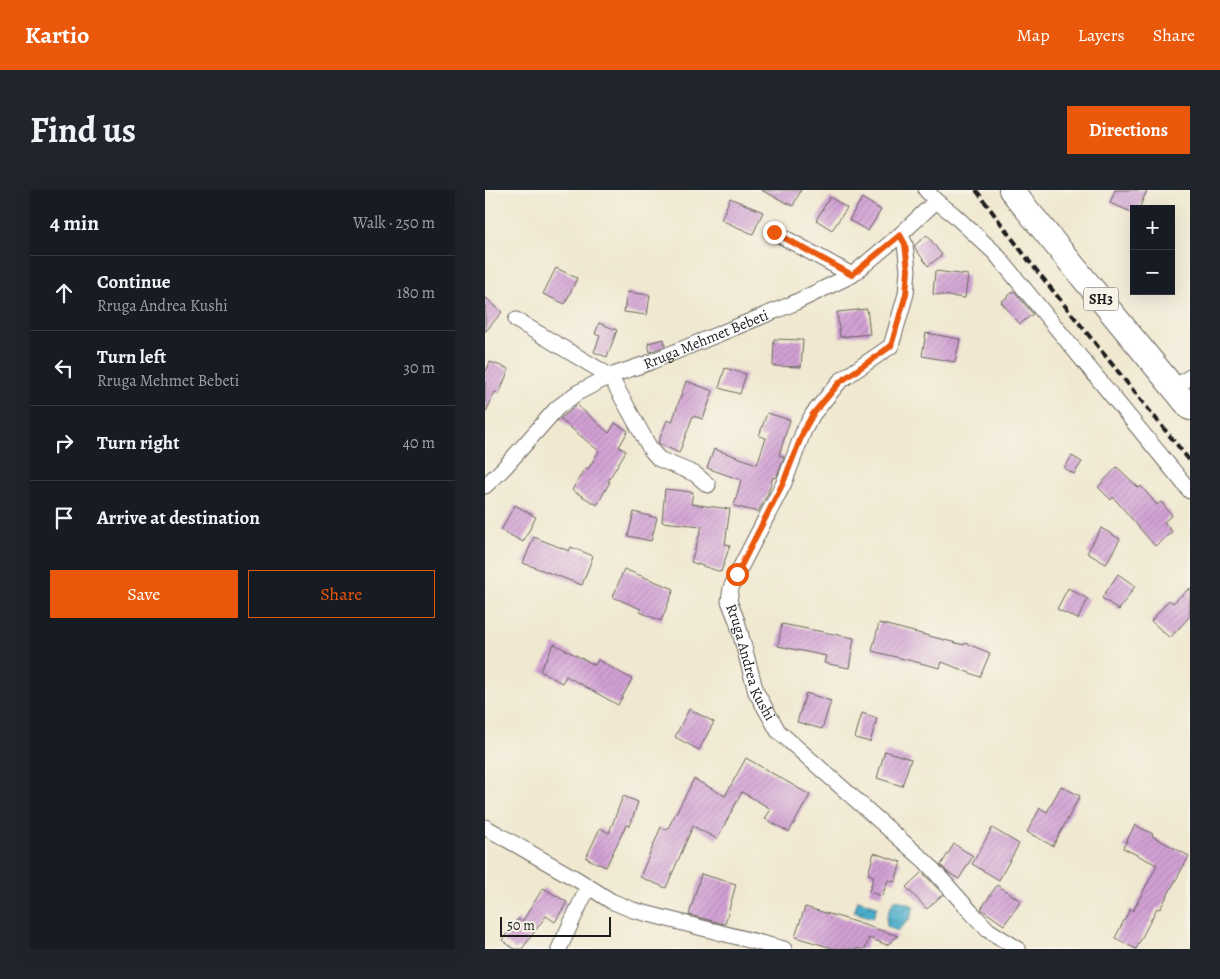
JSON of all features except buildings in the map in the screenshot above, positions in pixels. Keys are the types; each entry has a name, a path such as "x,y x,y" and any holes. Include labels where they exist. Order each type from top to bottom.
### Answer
{"main road":[{"name":"SH3","path":"1011,190 1182,383 1190,408"}],"street":[{"name":"Rruga Mehmet Bebeti","path":"485,486 503,469 557,408 577,393 610,376 648,363 792,304 852,275 900,235 931,195"},
{"path":"931,195 995,253 1190,491"},
{"path":"774,232 852,275"},
{"name":"Rruga Andrea Kushi","path":"900,235 905,244 908,270 906,294 891,346 840,382 813,414 804,430 783,483 737,574 731,588 729,601 739,628 756,692 777,731 926,862 989,930 1018,949"},
{"path":"516,320 610,376 651,450 659,459 695,474 708,485"},
{"path":"485,827 611,901 633,910 784,949"},
{"path":"559,949 588,888"}],"water":[{"path":"895,899 914,906 910,919 897,931 887,926 888,912"},
{"path":"858,900 877,906 873,918 854,912"}],"railway":[{"path":"976,190 1029,261 1190,461"}],"route":[{"path":"737,574 783,483 804,430 813,414 840,382 860,366 877,357 891,346 906,294 908,270 905,244 900,235 852,275 774,232"}]}
